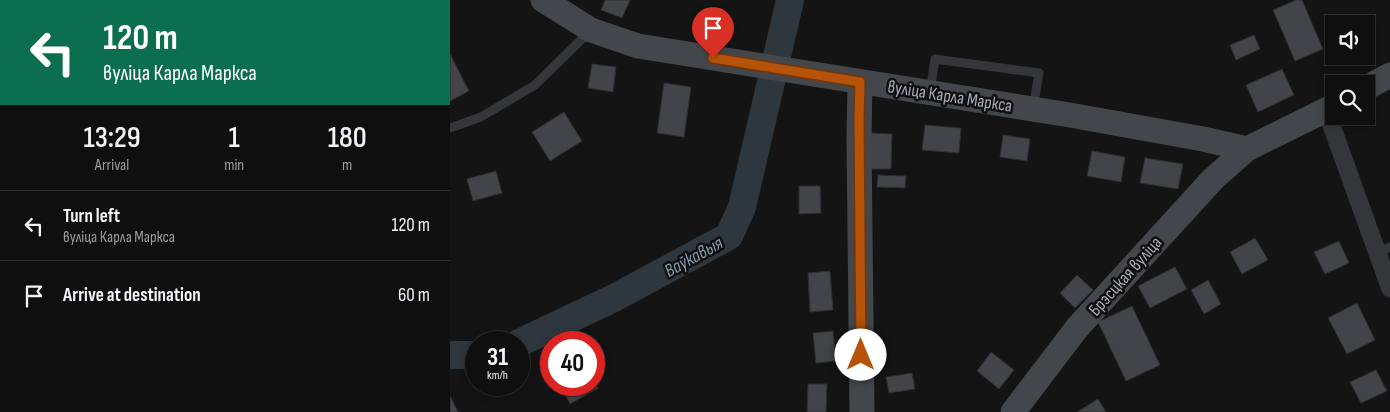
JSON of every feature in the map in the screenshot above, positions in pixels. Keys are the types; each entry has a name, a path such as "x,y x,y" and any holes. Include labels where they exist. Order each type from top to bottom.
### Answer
{"street":[{"name":"вуліца Карла Маркса","path":"543,0 591,30 638,46 1033,109 1203,139 1247,149"},
{"path":"1375,83 1390,75"},
{"path":"860,82 862,412"},
{"name":"Брэсцкая вуліца","path":"1013,412 1077,328 1213,179 1247,149 1325,110"},
{"path":"1336,125 1384,250 1390,288"}],"lane":[{"path":"450,128 481,117 535,86 591,30"},
{"path":"930,93 935,59 1039,72 1033,109"}],"building":[{"path":"605,0 630,0 622,18 601,10"},
{"path":"1296,0 1302,0 1323,49 1295,61 1273,10"},
{"path":"1254,35 1260,49 1236,60 1230,45"},
{"path":"450,54 469,91 450,101"},
{"path":"592,64 616,67 613,92 588,88"},
{"path":"1282,69 1294,95 1258,112 1246,85"},
{"path":"664,83 691,87 684,137 657,133"},
{"path":"564,112 582,141 550,161 532,132"},
{"path":"925,125 961,128 959,153 922,150"},
{"path":"871,133 892,134 891,169 870,169"},
{"path":"1003,135 1030,139 1027,161 1000,157"},
{"path":"1092,151 1125,157 1121,182 1087,176"},
{"path":"1145,158 1183,164 1178,189 1140,183"},
{"path":"496,171 502,193 473,201 467,179"},
{"path":"878,175 906,176 905,188 877,187"},
{"path":"799,186 820,186 821,213 799,214"},
{"path":"1255,238 1268,260 1242,274 1230,252"},
{"path":"1339,241 1349,263 1325,274 1314,252"},
{"path":"1175,267 1187,289 1150,308 1138,286"},
{"path":"830,271 833,310 810,312 808,273"},
{"path":"1077,275 1093,290 1075,308 1060,293"},
{"path":"1208,280 1221,304 1204,314 1191,290"},
{"path":"1357,303 1375,340 1347,354 1328,318"},
{"path":"1132,306 1160,365 1126,381 1098,322"},
{"path":"833,331 836,361 816,363 813,333"},
{"path":"991,352 1014,370 999,389 977,371"},
{"path":"1376,370 1387,391 1361,403 1350,382"},
{"path":"912,373 915,389 889,393 886,377"},
{"path":"808,384 827,384 826,412 807,412"},
{"path":"450,396 458,412 450,412"},
{"path":"566,396 584,396 570,404"},
{"path":"1098,399 1106,412 1077,412"}],"waterway":[{"name":"Ваўкавыя","path":"530,338 614,298 729,236 742,207 790,0"},
{"name":"Ваўкавыя","path":"450,355 465,355"}],"route":[{"path":"713,58 860,82 861,355"}]}
